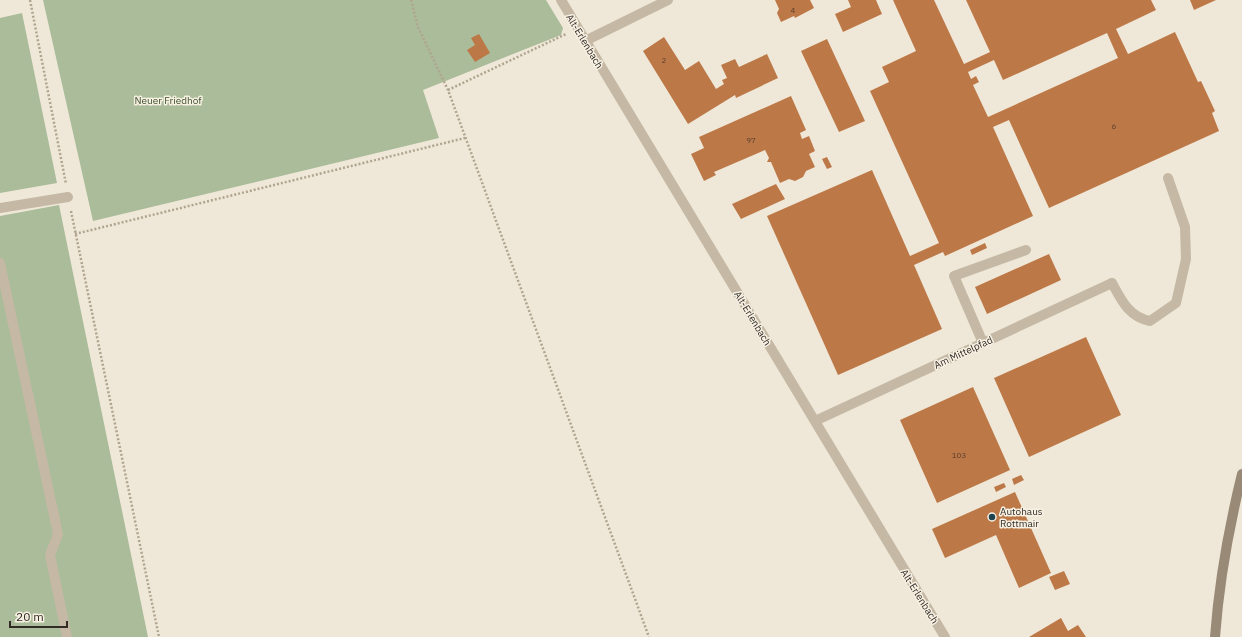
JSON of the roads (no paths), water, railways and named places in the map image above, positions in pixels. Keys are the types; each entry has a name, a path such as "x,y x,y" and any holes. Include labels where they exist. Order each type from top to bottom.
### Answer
{"main road":[{"path":"1215,637 1217,610 1233,514 1242,474"}],"street":[{"name":"Alt-Erlenbach","path":"561,0 945,637"},
{"path":"585,41 668,0"},
{"name":"Am Mittelpfad","path":"815,421 1112,283 1127,309 1140,319 1150,321 1176,303 1186,259 1185,227 1168,178"},
{"path":"0,208 68,197"},
{"path":"983,343 954,276 1026,250"},
{"path":"0,263 58,534 50,555 67,637"}],"place":[{"name":"Autohaus Rottmair","path":"992,517"}],"park label":[{"name":"Neuer Friedhof","path":"168,100"}]}
